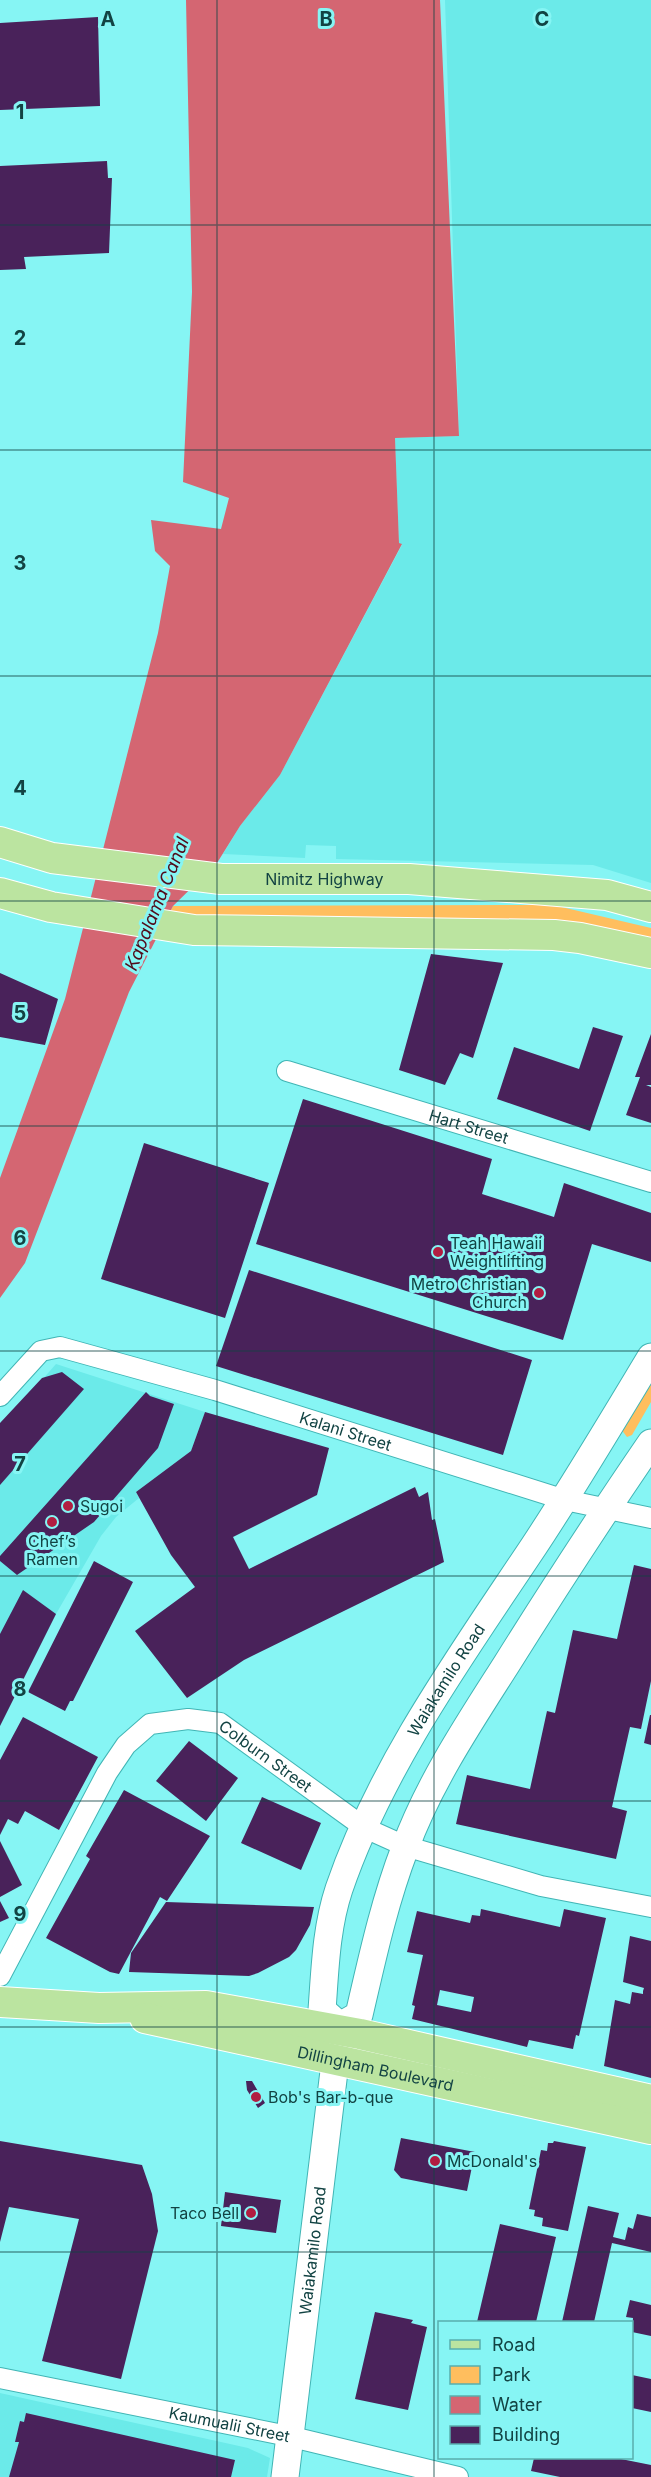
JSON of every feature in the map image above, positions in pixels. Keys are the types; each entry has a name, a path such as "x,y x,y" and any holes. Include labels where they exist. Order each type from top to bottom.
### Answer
{"main road":[{"name":"Nimitz Highway","path":"0,842 52,858 221,879 409,879 607,895 651,907"},
{"path":"0,892 51,907 194,930 554,935 651,953"},
{"name":"Waiakamilo Road","path":"285,2477 288,2436 339,2028 322,2010 329,1927 339,1889 393,1767 453,1667 565,1500 651,1357"},
{"path":"339,2028 359,2016 380,1921 405,1846 461,1736 605,1510 651,1443"},
{"name":"Dillingham Boulevard","path":"0,2002 99,2008 206,2006 339,2028 651,2100"},
{"name":"Dillingham Boulevard","path":"99,2008 651,2128"}],"street":[{"name":"Hart Street","path":"287,1071 651,1182"},
{"name":"Kalani Street","path":"0,1396 41,1351 60,1347 214,1390 565,1500 651,1518"},
{"name":"Colburn Street","path":"0,1976 107,1773 126,1745 150,1725 188,1719 220,1723 365,1828 405,1846 540,1886 651,1908"},
{"name":"Kaumualii Street","path":"0,2378 288,2436 458,2477"}],"shaded area":[{"path":"445,0 651,0 651,883 593,865 336,859 336,846 306,845 305,858 223,854 240,826 280,775 402,545 399,543 395,438 459,436"},
{"path":"56,1364 205,1412 191,1451 136,1492 139,1498 116,1517 101,1536 56,1614 0,1726 0,1428"},
{"path":"0,2393 248,2448 270,2458 267,2477 0,2477"}],"green space":[{"path":"553,905 651,928 651,940 162,927 173,906"},
{"path":"651,1373 651,1402 632,1435 627,1437 621,1429"}],"water":[{"name":"Kapalama Canal","path":"186,0 440,0 459,436 395,438 399,543 402,544 280,775 240,826 217,863 173,906 129,992 25,1263 0,1298 0,1178 65,999 158,633 170,566 155,551 151,520 221,529 229,498 183,482 192,292"}],"building":[{"path":"98,17 100,106 0,110 0,23"},
{"path":"107,161 108,178 112,178 109,253 24,257 26,269 0,270 0,166"},
{"path":"431,954 503,963 473,1058 460,1053 445,1085 399,1070"},
{"path":"0,973 58,999 45,1045 0,1037"},
{"path":"593,1027 623,1036 590,1131 497,1099 514,1047 579,1069"},
{"path":"651,1034 651,1085 646,1085 651,1087 651,1123 626,1115 640,1077 635,1077"},
{"path":"303,1099 492,1159 482,1194 554,1217 564,1183 651,1213 651,1262 592,1244 563,1340 256,1244"},
{"path":"144,1143 269,1183 225,1318 101,1279"},
{"path":"249,1270 532,1360 503,1455 216,1366"},
{"path":"62,1372 84,1389 0,1485 0,1423 42,1378"},
{"path":"146,1392 150,1396 174,1404 158,1448 94,1522 17,1575 0,1561 0,1556"},
{"path":"205,1412 329,1448 317,1495 233,1537 249,1569 415,1487 419,1497 428,1492 432,1520 435,1519 444,1562 244,1660 187,1698 135,1631 195,1587 171,1555 136,1492 191,1451"},
{"path":"94,1561 133,1582 73,1701 70,1701 65,1711 28,1692"},
{"path":"634,1565 651,1569 651,1681 641,1729 630,1727 612,1807 627,1811 616,1859 456,1824 467,1775 530,1789 547,1711 555,1713 573,1630 617,1639"},
{"path":"23,1590 56,1614 0,1726 0,1634"},
{"path":"651,1715 651,1745 644,1743"},
{"path":"23,1717 98,1757 59,1830 25,1811 18,1824 8,1819 0,1835 0,1760"},
{"path":"189,1741 238,1778 206,1821 156,1781"},
{"path":"124,1790 210,1836 167,1901 160,1897 119,1974 110,1972 46,1938 90,1859 86,1856"},
{"path":"262,1797 321,1823 301,1870 241,1843"},
{"path":"0,1841 22,1885 0,1897"},
{"path":"0,1901 9,1918 0,1922"},
{"path":"166,1902 314,1907 310,1925 296,1950 289,1957 258,1973 249,1976 129,1972 131,1953"},
{"path":"481,1909 560,1927 564,1909 606,1918 579,2036 576,2035 573,2049 529,2040 527,2047 412,2019 415,2006 412,2005 423,1955 407,1952 417,1911 470,1923 472,1915 480,1916","holes":["440,1990 474,1997 471,2012 437,2005"]},
{"path":"630,1936 651,1941 651,2078 604,2066 615,2000 630,2004 632,1992 643,1994 644,1988 623,1982"},
{"name":"Bob's Bar-b-que","path":"246,2081 252,2081 265,2103 258,2108 247,2090"},
{"name":"McDonald's","path":"401,2138 475,2152 467,2191 401,2178 394,2170"},
{"path":"0,2141 142,2165 152,2194 158,2231 121,2379 42,2361 79,2219 9,2207 0,2242"},
{"path":"554,2141 586,2147 568,2231 542,2226 543,2218 534,2216 535,2210 529,2209 541,2150 547,2151 548,2143"},
{"name":"Taco Bell","path":"225,2192 281,2200 276,2233 221,2226"},
{"path":"588,2206 619,2213 613,2237 625,2240 628,2227 633,2229 637,2214 651,2217 651,2252 612,2243 594,2321 562,2321"},
{"path":"500,2224 556,2237 536,2321 477,2321"},
{"path":"630,2300 651,2305 651,2336 633,2332 633,2318 626,2317"},
{"path":"375,2312 413,2320 411,2323 427,2327 408,2410 355,2399"},
{"path":"633,2375 651,2379 651,2412 633,2408"},
{"path":"26,2413 235,2460 231,2477 9,2477 19,2442 15,2442 20,2421 24,2422"},
{"path":"534,2459 621,2459 651,2465 651,2477 560,2477 531,2471"}],"place":[{"name":"Teah Hawaii Weightlifting","path":"438,1252"},
{"name":"Metro Christian Church","path":"539,1293"},
{"name":"Sugoi","path":"68,1506"},
{"name":"Chef’s Ramen","path":"52,1522"},
{"name":"Bob's Bar-b-que","path":"256,2097"},
{"name":"McDonald's","path":"435,2161"},
{"name":"Taco Bell","path":"251,2213"}]}
